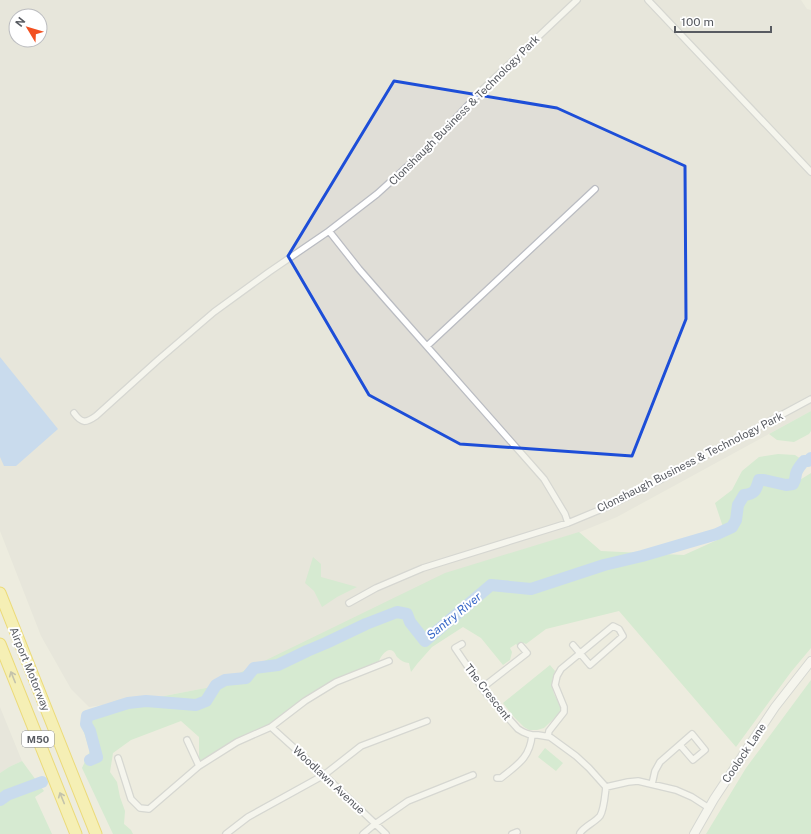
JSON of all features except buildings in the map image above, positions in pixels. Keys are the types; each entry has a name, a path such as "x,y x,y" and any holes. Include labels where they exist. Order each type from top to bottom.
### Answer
{"highway":[{"name":"Airport Motorway","path":"0,593 96,834"},
{"name":"Airport Motorway","path":"0,644 76,834"}],"main road":[{"name":"Coolock Lane","path":"694,834 718,792 775,707 811,661"}],"street":[{"name":"Clonshaugh Business & Technology Park","path":"74,414 78,420 83,422 89,421 96,416 214,312 269,272 329,232 377,194 431,145 483,89 577,0"},
{"path":"648,0 810,168"},
{"path":"427,346 595,189"},
{"path":"329,232 544,479 565,514 568,523"},
{"name":"Clonshaugh Business & Technology Park","path":"349,603 376,588 423,568 568,523 609,506 811,399"},
{"path":"573,645 580,653 590,665 623,636 619,629 613,626 580,653 561,669 554,685 564,707 564,712 549,731 548,736 576,756 606,787 601,814 580,833"},
{"name":"The Crescent","path":"462,644 455,648 482,688 514,725 523,732 532,735 548,736"},
{"path":"482,688 527,654 521,646"},
{"path":"118,758 132,799 140,808 149,810 199,766 238,742 271,727 305,701 336,682 389,660"},
{"path":"226,834 248,817 324,775 360,746 427,721"},
{"name":"Woodlawn Avenue","path":"271,727 386,834"},
{"path":"652,784 655,771 660,762 692,734 705,750 693,760 680,745"},
{"path":"497,778 501,778 524,758 531,744 532,735"},
{"path":"187,740 199,766"},
{"path":"363,834 408,801 473,775"},
{"path":"606,787 638,781 676,790 692,797 709,808"}],"highlighted area":[{"path":"394,81 557,108 685,166 686,319 632,456 460,444 369,395 288,256"}],"shaded area":[{"path":"0,0 801,0 807,9 811,10 811,411 617,517 580,532 450,572 216,686 159,697 89,707 71,689 41,636 0,531"},
{"path":"0,707 22,761 0,773"}],"green space":[{"path":"811,411 811,431 809,434 794,442 777,440 769,434"},
{"path":"778,454 795,455 804,461 801,472 788,485 795,483 811,473 811,648 791,672 736,747 619,611 546,629 526,644 524,643 519,647 516,644 510,648 512,652 510,660 503,665 481,638 463,627 432,647 411,672 409,663 404,662 397,657 393,651 386,651 379,661 332,681 271,723 199,766 199,737 181,721 131,740 113,753 110,772 117,782 125,811 124,824 133,834 113,834 82,768 90,751 81,723 90,720 100,707 118,700 159,697 216,686 225,680 445,573 579,532 601,551 684,555 726,536 715,503 732,490 742,471 759,457"},
{"path":"313,557 321,564 321,577 357,587 337,597 322,607 314,591 305,583"},
{"path":"550,665 555,671 552,681 553,689 554,694 561,706 561,712 544,728 529,730 514,717 503,703"},
{"path":"811,680 811,834 706,834 746,768"},
{"path":"545,748 563,763 556,771 538,757"},
{"path":"22,761 44,791 35,797 52,834 0,834 0,773"}],"water":[{"path":"0,357 58,429 16,466 4,466 0,457"}],"waterway":[{"name":"Santry River","path":"90,760 97,757 90,731 86,724 87,716 128,703 146,701 196,705 206,701 216,685 225,680 246,678 254,668 278,665 366,624 397,612 407,614 410,622 425,641 491,585 531,589 604,565 642,556 717,534 732,527 736,520 738,505 744,495 751,494 754,491 759,480 786,485 793,484 799,467 804,461 808,461 811,458"},
{"name":"Santry River","path":"0,800 7,795 42,782"}]}
